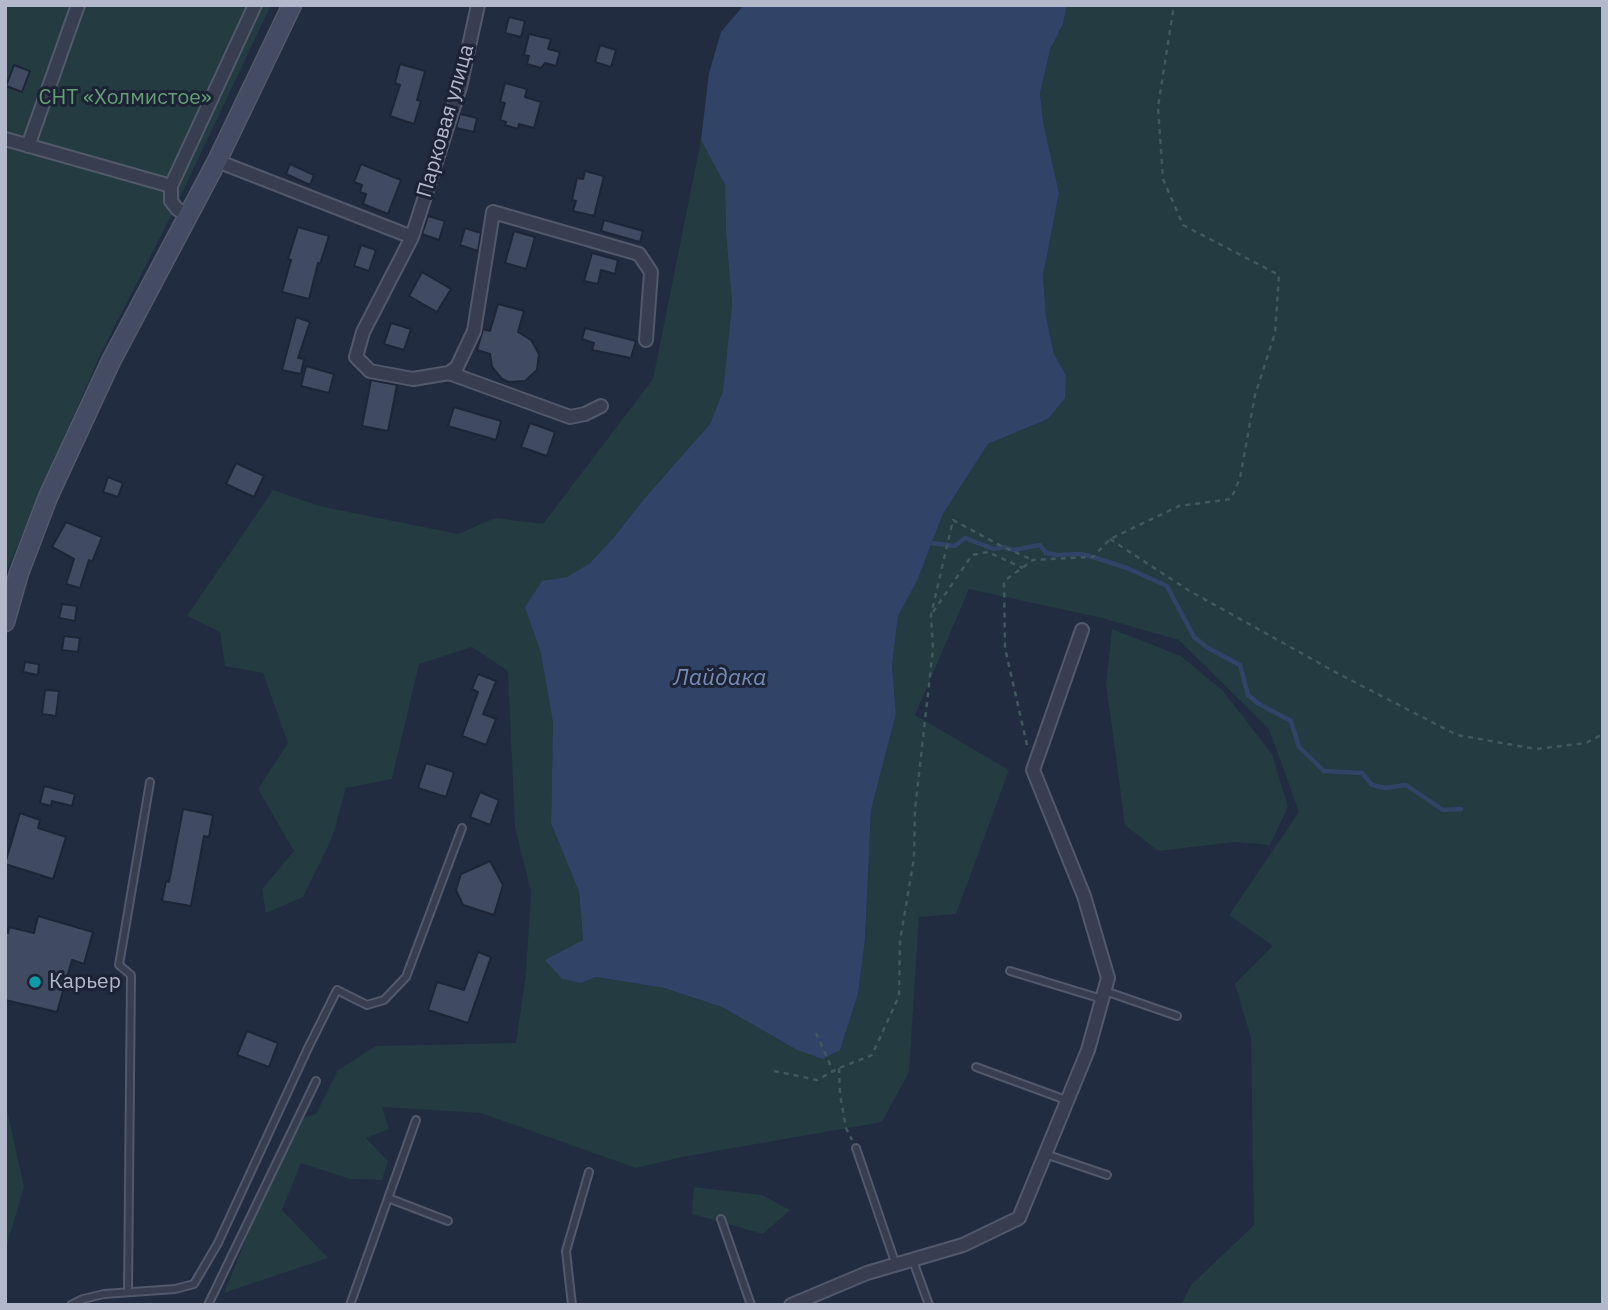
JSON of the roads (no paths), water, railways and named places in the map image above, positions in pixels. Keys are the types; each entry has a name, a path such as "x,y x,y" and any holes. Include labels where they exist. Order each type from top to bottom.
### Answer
{"main road":[{"path":"5,622 19,573 48,497 111,361 217,161 292,5"}],"street":[{"path":"28,146 78,5"},
{"path":"188,215 177,209 171,201 170,186 255,5"},
{"name":"Парковая улица","path":"449,373 414,379 370,370 356,357 363,332 412,237 460,87 478,5"},
{"path":"5,139 170,186"},
{"path":"217,161 412,237"},
{"path":"449,373 457,367 474,331 494,212 639,254 651,272 646,340"},
{"path":"449,373 570,416 585,414 601,405"},
{"path":"789,1304 867,1273 963,1245 1019,1217 1088,1050 1108,978 1084,896 1033,769 1082,630"}],"lane":[{"path":"128,1292 131,975 119,965 150,782"},
{"path":"71,1305 104,1294 175,1289 194,1284 218,1243 337,990 367,1005 384,1000 407,977 462,828"},
{"path":"1010,971 1177,1016"},
{"path":"976,1067 1068,1101"},
{"path":"208,1305 316,1081"},
{"path":"351,1305 416,1120"},
{"path":"856,1148 896,1265"},
{"path":"1045,1154 1107,1175"},
{"path":"572,1305 566,1251 589,1172"},
{"path":"388,1198 448,1221"},
{"path":"721,1219 751,1305"},
{"path":"913,1261 929,1305"}],"water":[{"name":"Лайдака","path":"744,5 1067,5 1063,24 1050,50 1040,93 1043,121 1059,193 1043,276 1046,317 1054,354 1066,375 1065,398 1048,419 988,444 943,514 917,581 898,616 892,666 896,714 871,810 865,940 858,994 840,1050 823,1059 797,1050 722,1007 664,988 596,977 581,983 562,979 545,960 583,940 579,892 551,823 553,723 541,654 525,607 542,581 567,577 590,563 615,536 710,424 723,391 732,303 725,185 701,140 709,73 721,32"}],"waterway":[{"path":"932,543 955,546 965,538 994,549 1003,547 1014,550 1040,545 1046,553 1093,557 1127,568 1167,586 1194,637 1208,648 1240,665 1248,695 1291,721 1299,747 1324,771 1362,773 1372,785 1385,788 1406,785 1443,810 1461,809"}],"place":[{"name":"Карьер","path":"35,982"}],"park label":[{"name":"СНТ «Холмистое»","path":"125,98"}]}
